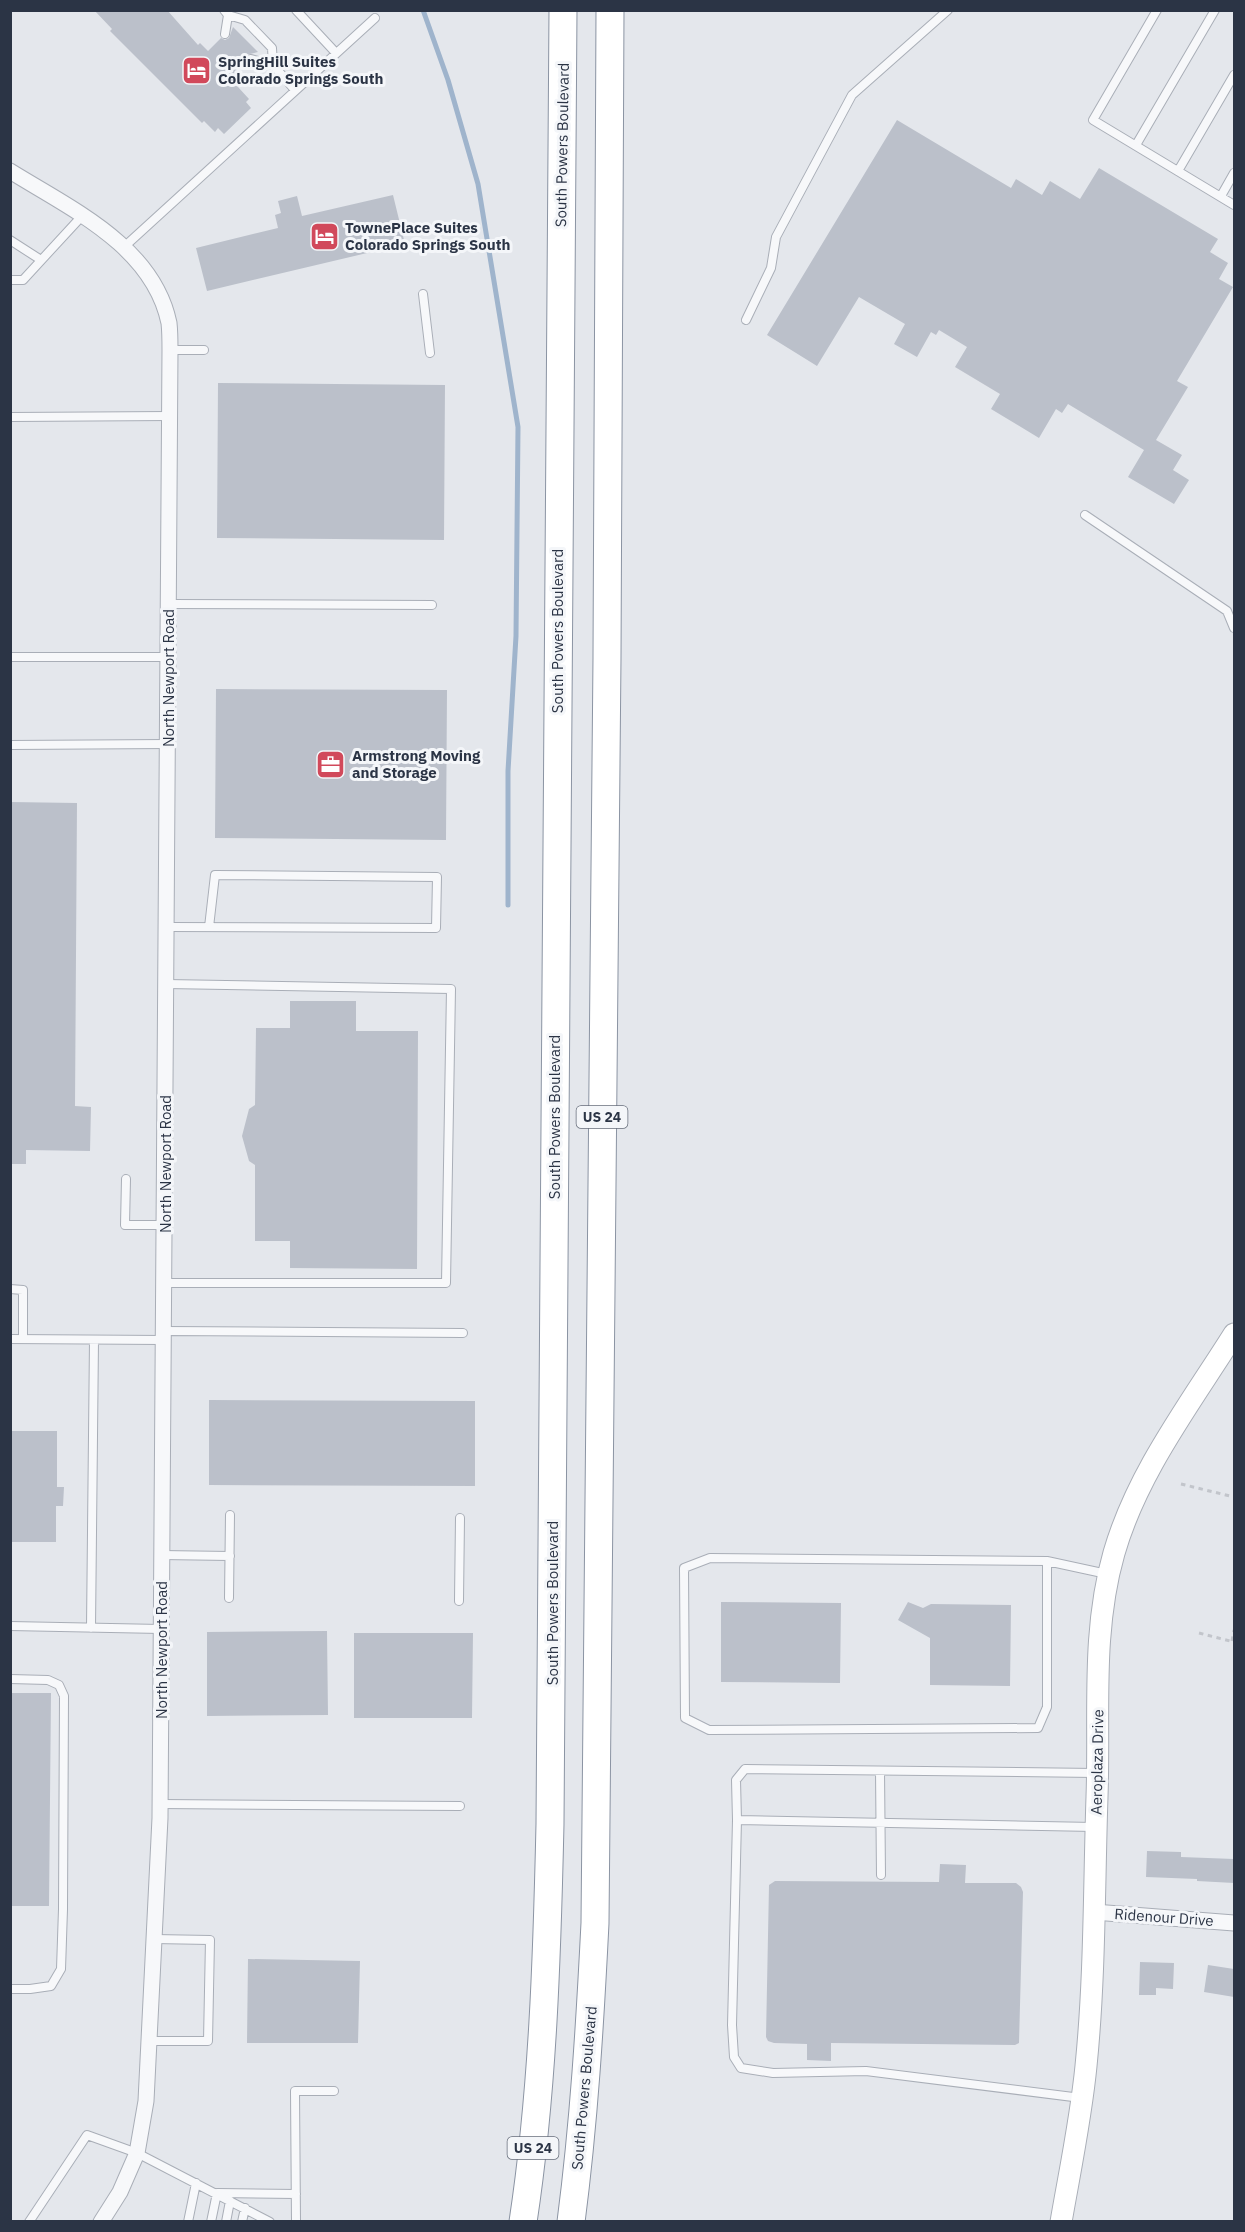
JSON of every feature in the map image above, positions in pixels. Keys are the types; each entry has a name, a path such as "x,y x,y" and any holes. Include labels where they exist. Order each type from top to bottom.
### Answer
{"highway":[{"name":"South Powers Boulevard","path":"523,2216 533,2145 544,2007 550,1824 563,10"},
{"name":"South Powers Boulevard","path":"571,2222 579,2160 589,2040 595,1923 607,657 610,10"}],"street":[{"name":"North Newport Road","path":"10,171 101,228 124,247 155,286 169,324 169,657 160,1804 146,2101 137,2153 120,2192 101,2222"},
{"name":"Aeroplaza Drive","path":"1062,2222 1082,2098 1090,2013 1096,1827 1098,1648 1108,1574 1138,1490 1234,1334"},
{"name":"Ridenour Drive","path":"1094,1912 1234,1923"}],"lane":[{"path":"296,10 336,52"},
{"path":"746,320 771,267 776,237 852,94 948,10"},
{"path":"1157,10 1093,120 1234,204"},
{"path":"1136,145 1215,10"},
{"path":"225,34 226,13 245,20 272,48 273,65"},
{"path":"124,247 375,18"},
{"path":"251,59 273,65 295,90"},
{"path":"1178,171 1234,75"},
{"path":"1221,196 1234,173"},
{"path":"10,280 23,280 82,216"},
{"path":"10,240 41,260"},
{"path":"423,294 430,353"},
{"path":"170,350 204,350"},
{"path":"10,417 170,416"},
{"path":"1085,515 1227,611 1234,628"},
{"path":"169,604 432,605"},
{"path":"10,657 169,657"},
{"path":"10,745 168,744"},
{"path":"166,927 436,928 437,877 214,875 209,927"},
{"path":"164,1283 446,1283 451,989 166,984"},
{"path":"126,1179 125,1225 164,1226"},
{"path":"10,1289 23,1290 23,1340"},
{"path":"10,1339 94,1340 163,1336 463,1333"},
{"path":"91,1628 94,1340"},
{"path":"229,1598 230,1515"},
{"path":"459,1600 460,1518"},
{"path":"162,1555 230,1556"},
{"path":"1047,1562 1047,1707 1038,1728 709,1730 685,1718 684,1568 710,1558 1047,1562 1108,1574"},
{"path":"10,1626 161,1629"},
{"path":"10,1679 48,1680 59,1684 64,1696 61,1968 51,1986 10,1989"},
{"path":"1082,2098 866,2071 773,2073 741,2068 734,2058 732,2025 736,1780 745,1769 1097,1773"},
{"path":"880,1771 881,1875"},
{"path":"160,1804 460,1806"},
{"path":"737,1821 1096,1827"},
{"path":"150,2041 208,2041 210,1940 154,1939"},
{"path":"296,2222 295,2091 334,2091"},
{"path":"29,2222 87,2135 137,2153 270,2222"},
{"path":"188,2222 196,2183"},
{"path":"217,2193 296,2194"},
{"path":"211,2222 217,2193"},
{"path":"226,2222 230,2201"},
{"path":"242,2222 245,2208"}],"path":[{"path":"1181,1484 1234,1497"},
{"path":"1199,1633 1233,1641 1234,1630"}],"building":[{"name":"SpringHill Suites Colorado Springs South","path":"94,10 167,10 198,45 200,43 208,51 221,38 225,40 229,38 233,27 258,52 246,55 247,63 233,77 240,85 238,87 249,99 246,102 251,108 224,134 218,128 215,132 204,121 202,123 110,31 112,29"},
{"path":"897,120 1011,188 1016,179 1042,195 1050,181 1080,199 1099,168 1218,239 1210,252 1228,263 1219,279 1233,287 1177,381 1188,387 1156,440 1182,455 1173,470 1189,480 1174,504 1128,477 1144,450 1068,404 1062,413 1056,409 1039,438 991,409 1000,394 955,367 967,347 939,330 936,335 931,332 917,357 894,344 905,324 859,297 817,366 767,335"},
{"name":"TownePlace Suites Colorado Springs South","path":"393,195 405,244 207,291 196,248 278,228 275,215 281,213 278,201 297,196 302,216"},
{"path":"218,383 445,385 444,540 217,538"},
{"name":"Armstrong Moving and Storage","path":"216,689 447,690 446,840 215,838"},
{"path":"10,802 77,803 75,1106 91,1107 90,1151 26,1150 26,1164 10,1164"},
{"path":"290,1001 356,1001 356,1031 418,1031 417,1269 290,1268 290,1241 255,1241 255,1165 249,1161 242,1136 249,1109 255,1105 256,1028 290,1028"},
{"path":"209,1400 475,1401 475,1486 209,1485"},
{"path":"10,1431 57,1431 57,1487 64,1487 63,1506 56,1506 56,1542 10,1542"},
{"path":"721,1602 841,1603 840,1683 721,1682"},
{"path":"908,1602 923,1608 931,1604 1011,1605 1010,1686 930,1685 930,1638 898,1620"},
{"path":"327,1631 328,1715 207,1716 207,1632"},
{"path":"354,1633 473,1633 472,1718 354,1718"},
{"path":"10,1693 51,1693 49,1906 10,1906"},
{"path":"1147,1851 1181,1852 1181,1857 1234,1859 1234,1883 1146,1877"},
{"path":"940,1864 966,1865 965,1883 1016,1883 1021,1887 1023,1892 1019,2043 1015,2045 831,2043 831,2061 807,2060 807,2044 768,2041 766,2037 769,1885 775,1881 939,1882"},
{"path":"248,1959 360,1961 358,2043 247,2043"},
{"path":"1140,1962 1174,1963 1173,1989 1156,1988 1156,1995 1139,1995"},
{"path":"1208,1965 1234,1969 1234,1997 1204,1992"}],"waterway":[{"path":"423,10 448,80 478,184 518,427 516,636 508,771 508,905"}],"place":[{"name":"SpringHill Suites Colorado Springs South","path":"197,70"},
{"name":"TownePlace Suites Colorado Springs South","path":"324,236"},
{"name":"Armstrong Moving and Storage","path":"331,764"}]}
